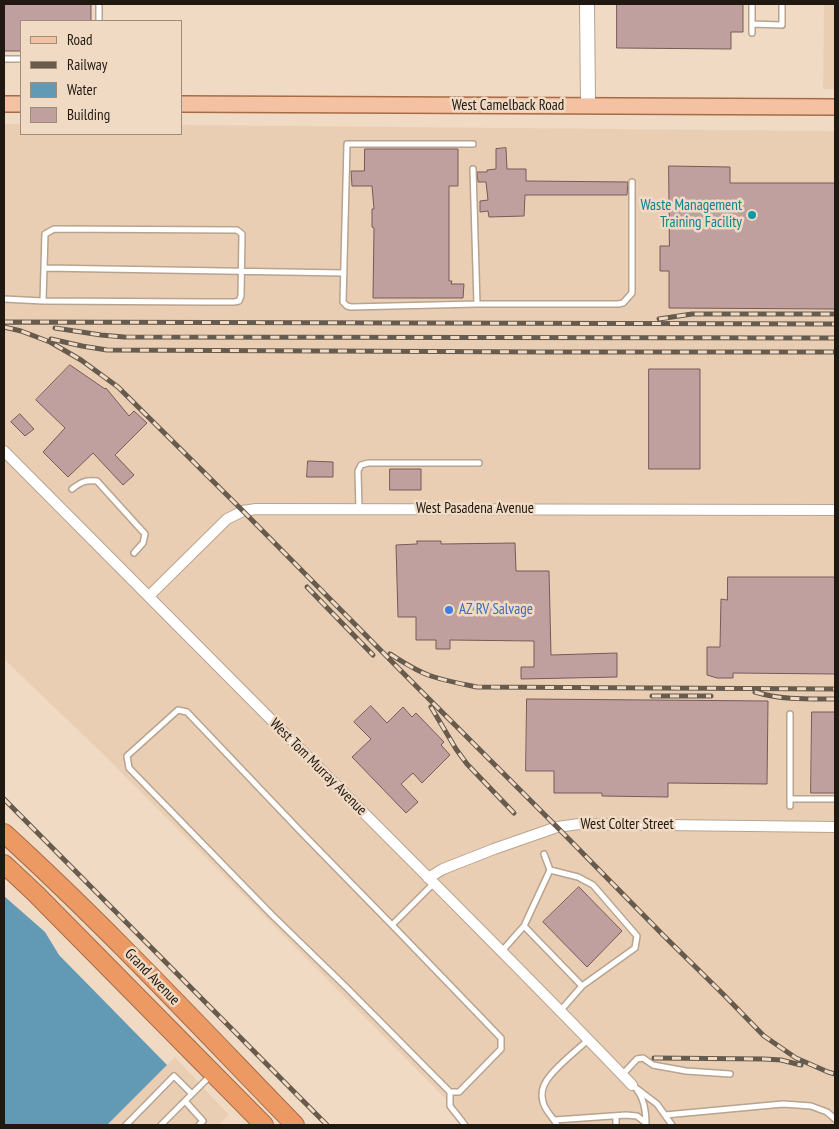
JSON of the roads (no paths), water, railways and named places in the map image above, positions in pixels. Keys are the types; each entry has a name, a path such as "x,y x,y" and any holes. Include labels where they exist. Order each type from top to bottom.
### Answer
{"highway":[{"name":"Grand Avenue","path":"4,833 93,917 296,1125"},
{"name":"Grand Avenue","path":"4,864 264,1125"}],"main road":[{"path":"4,104 20,104"},
{"name":"West Camelback Road","path":"182,104 835,107"}],"street":[{"path":"587,4 588,106"},
{"name":"West Tom Murray Avenue","path":"4,451 561,1010 632,1084"},
{"name":"West Pasadena Avenue","path":"148,596 227,519 243,511 267,508 835,510"},
{"name":"West Colter Street","path":"431,880 443,869 494,848 557,827 579,824 835,827"}],"lane":[{"path":"99,4 99,20"},
{"path":"752,4 752,33"},
{"path":"752,24 782,25 782,4"},
{"path":"4,59 20,59"},
{"path":"473,144 347,144 343,302 347,306 623,303 632,293 632,182"},
{"path":"473,169 477,304"},
{"path":"4,299 43,301 238,301 242,296 242,234 237,230 54,229 45,234 43,301"},
{"path":"44,268 344,273"},
{"path":"359,509 358,472 361,465 368,463 479,463"},
{"path":"72,489 89,480 97,482 145,534 143,543 134,553"},
{"path":"178,710 187,712 392,924 501,1038 501,1048 459,1092 450,1092 272,915 129,768 127,756 178,710"},
{"path":"790,714 790,806"},
{"path":"790,799 835,799"},
{"path":"502,951 524,926 550,870 544,854"},
{"path":"550,870 578,876 593,885 637,936 635,948 582,986 561,1010"},
{"path":"392,924 431,880"},
{"path":"524,926 582,986"},
{"path":"589,1040 546,1080 542,1095 543,1104 548,1112 556,1123 626,1115 637,1116 646,1124"},
{"path":"622,1074 637,1059 643,1058 653,1066 686,1071 730,1074"},
{"path":"161,1125 213,1073"},
{"path":"126,1125 174,1076 192,1094"},
{"path":"632,1084 657,1104 672,1125"},
{"path":"632,1084 644,1103 646,1124"},
{"path":"450,1092 450,1106 465,1125"},
{"path":"185,1101 201,1123"},
{"path":"664,1115 783,1104 811,1106 827,1112 835,1119"},
{"path":"616,1116 616,1125"}],"water":[{"path":"4,896 45,932 59,955 167,1065 107,1125 4,1125"}],"railway":[{"path":"659,319 692,314 835,314"},
{"path":"4,322 835,324"},
{"path":"4,327 50,342 81,360 118,387 764,1036 796,1058 835,1074"},
{"path":"55,328 124,337 835,338"},
{"path":"51,339 107,350 835,352"},
{"path":"307,587 373,655"},
{"path":"390,654 425,674 477,687 835,689"},
{"path":"755,692 785,698 835,699"},
{"path":"652,696 711,696"},
{"path":"431,707 467,764 514,813"},
{"path":"4,799 327,1125"},
{"path":"654,1058 764,1059 781,1060 801,1065"}],"place":[{"name":"Waste Management Training Facility","path":"752,215"},
{"name":"AZ RV Salvage","path":"449,610"}]}
